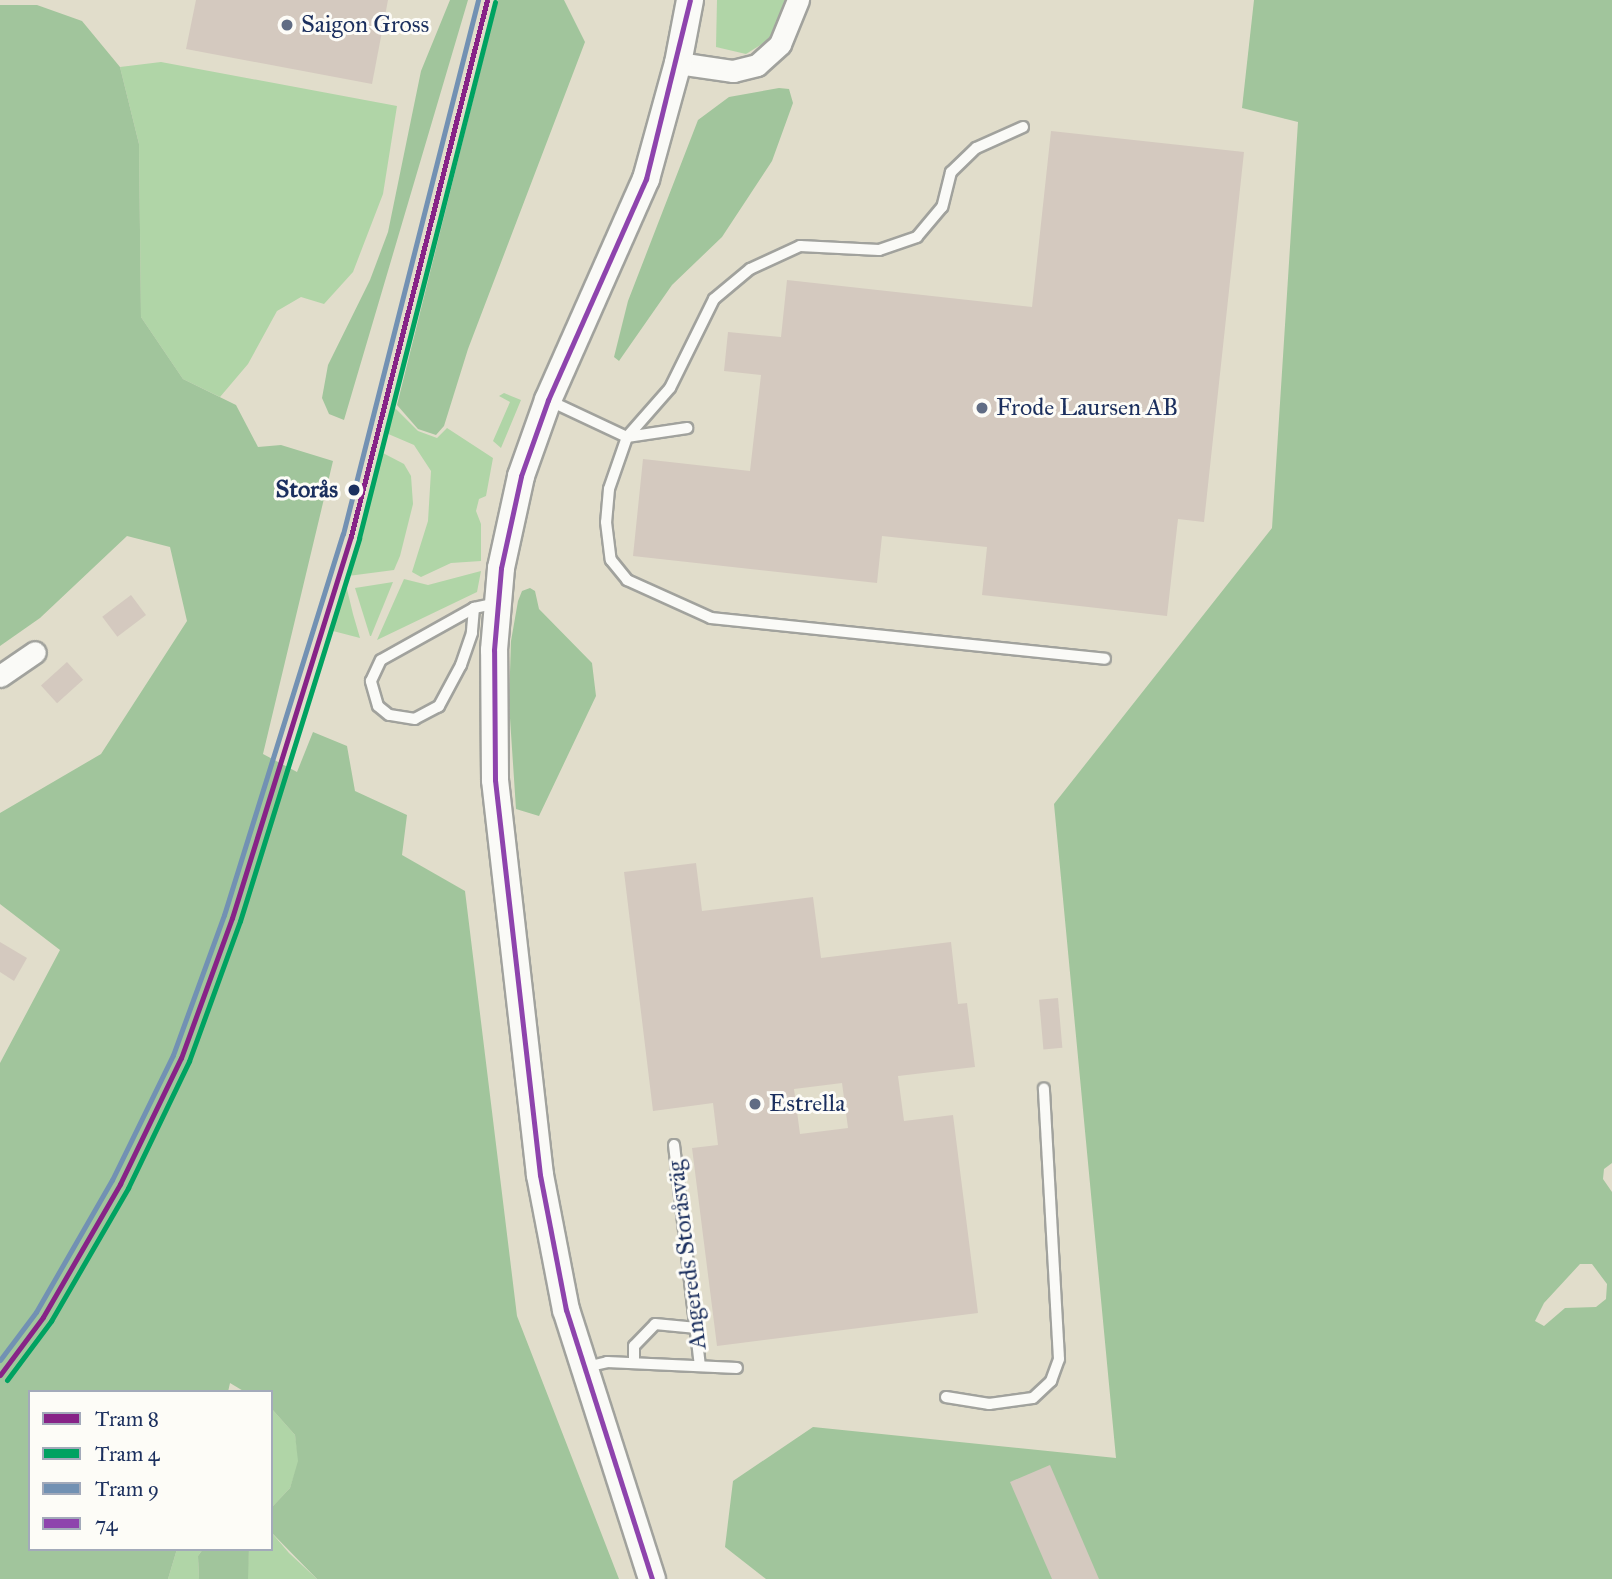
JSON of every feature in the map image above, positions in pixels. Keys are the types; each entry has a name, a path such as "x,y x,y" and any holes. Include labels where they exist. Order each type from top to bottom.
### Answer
{"street":[{"path":"652,1579 583,1368 555,1261 528,1072 495,780 486,605 521,476 548,400 646,179 678,63 690,0"},
{"path":"678,63 733,71 757,65 780,44 798,0"},
{"path":"0,676 35,652"}],"lane":[{"path":"1023,127 976,148 951,172 942,207 917,237 879,250 800,246 750,269 713,299 670,388 627,437 610,489 606,522 611,560 627,580 711,618 1105,659"},
{"path":"548,400 627,437 687,428"},
{"path":"486,605 439,706 415,719 390,715 378,706 372,681 381,660 486,605"},
{"path":"946,1397 989,1404 1033,1398 1051,1381 1059,1359 1044,1088"},
{"name":"Angereds Storåsväg","path":"674,1145 700,1365"},
{"path":"634,1363 634,1346 655,1324 664,1321 685,1329 697,1328"},
{"name":"Angereds Storåsväg","path":"583,1368 634,1363 737,1368"}],"green space":[{"path":"450,0 468,0 344,420 329,414 322,398 328,365 370,280 388,232 421,71"},
{"path":"498,0 564,0 585,42 468,349 444,426 436,435 418,429 397,405"},
{"path":"717,0 787,0 770,39 746,54 716,47"},
{"path":"1254,0 1612,0 1612,1163 1604,1169 1603,1179 1612,1192 1612,1579 766,1579 725,1547 733,1481 813,1427 1116,1458 1054,804 1272,528 1298,122 1242,108","holes":["1580,1264 1592,1264 1607,1284 1606,1299 1596,1307 1565,1308 1544,1326 1535,1321 1544,1303"]},
{"path":"0,5 37,5 82,21 120,67 139,144 141,317 183,379 236,405 258,447 281,445 333,461 263,754 297,772 313,732 347,746 355,791 407,815 402,855 465,891 517,1316 619,1579 317,1579 273,1534 273,1506 290,1488 298,1461 295,1435 273,1410 273,1390 242,1390 230,1383 228,1390 28,1390 28,1551 176,1551 168,1579 0,1579 0,1063 60,950 0,904 0,813 101,754 187,621 170,547 127,536 40,618 0,646"},
{"path":"161,62 397,106 383,194 353,272 324,304 301,297 277,311 248,364 220,397 183,379 141,317 139,144 120,67"},
{"path":"779,88 789,89 793,103 772,161 722,237 672,285 619,361 614,357 628,301 698,120 729,97"},
{"path":"504,393 521,400 501,448 493,441 510,402 499,396"},
{"path":"393,406 418,431 437,438 447,428 493,458 486,496 479,499 476,511 481,524 481,561 451,563 421,577 412,572 428,521 431,471 414,445 386,433"},
{"path":"381,452 404,464 411,476 413,504 400,556 394,570 348,576"},
{"path":"481,571 477,592 377,640 404,579 428,585"},
{"path":"393,582 371,636 370,636 355,588"},
{"path":"346,585 353,614 360,638 333,631"},
{"path":"530,588 535,591 539,609 592,663 596,696 539,816 516,809 509,703 511,641 518,601 522,591"},
{"path":"273,1410 295,1435 299,1461 290,1488 273,1506"},
{"path":"273,1534 317,1579 247,1579 249,1551 273,1551"},
{"path":"176,1551 202,1551 198,1556 199,1579 168,1579"},
{"path":"202,1551 249,1551 248,1579 199,1579 198,1556"}],"building":[{"name":"Saigon Gross","path":"196,0 388,0 372,84 186,49"},
{"path":"1051,131 1244,152 1204,522 1178,519 1167,616 982,595 987,547 882,536 877,583 633,556 643,459 750,471 761,375 724,371 728,332 781,337 787,280 1032,307"},
{"path":"131,595 146,615 117,637 102,617"},
{"path":"67,662 83,680 57,703 41,685"},
{"name":"Estrella","path":"696,863 702,911 813,897 821,958 951,942 958,1004 967,1003 975,1067 898,1076 904,1121 953,1115 978,1313 717,1346 692,1148 718,1145 713,1103 653,1111 624,872","holes":["842,1083 848,1128 800,1134 794,1089"]},
{"path":"0,942 27,958 14,981 0,972"},
{"path":"1058,998 1062,1048 1043,1049 1039,1000"},
{"path":"1050,1465 1099,1579 1052,1579 1010,1482"}],"tram line":[{"name":"9","path":"0,1360 36,1312 112,1180 173,1055 224,915 343,534 478,0"},
{"name":"8","path":"0,1375 43,1317 120,1184 181,1058 232,918 351,536 487,0"},
{"name":"4","path":"7,1380 51,1321 128,1188 189,1061 240,921 359,538 495,2"}],"transit line":[{"name":"74","path":"652,1579 566,1310 540,1175 495,780 494,650 501,568 521,476 548,400 646,179 690,0"}],"place":[{"name":"Saigon Gross","path":"287,25"},
{"name":"Frode Laursen AB","path":"982,408"},
{"name":"Storås","path":"354,490"},
{"name":"Estrella","path":"755,1104"}]}
